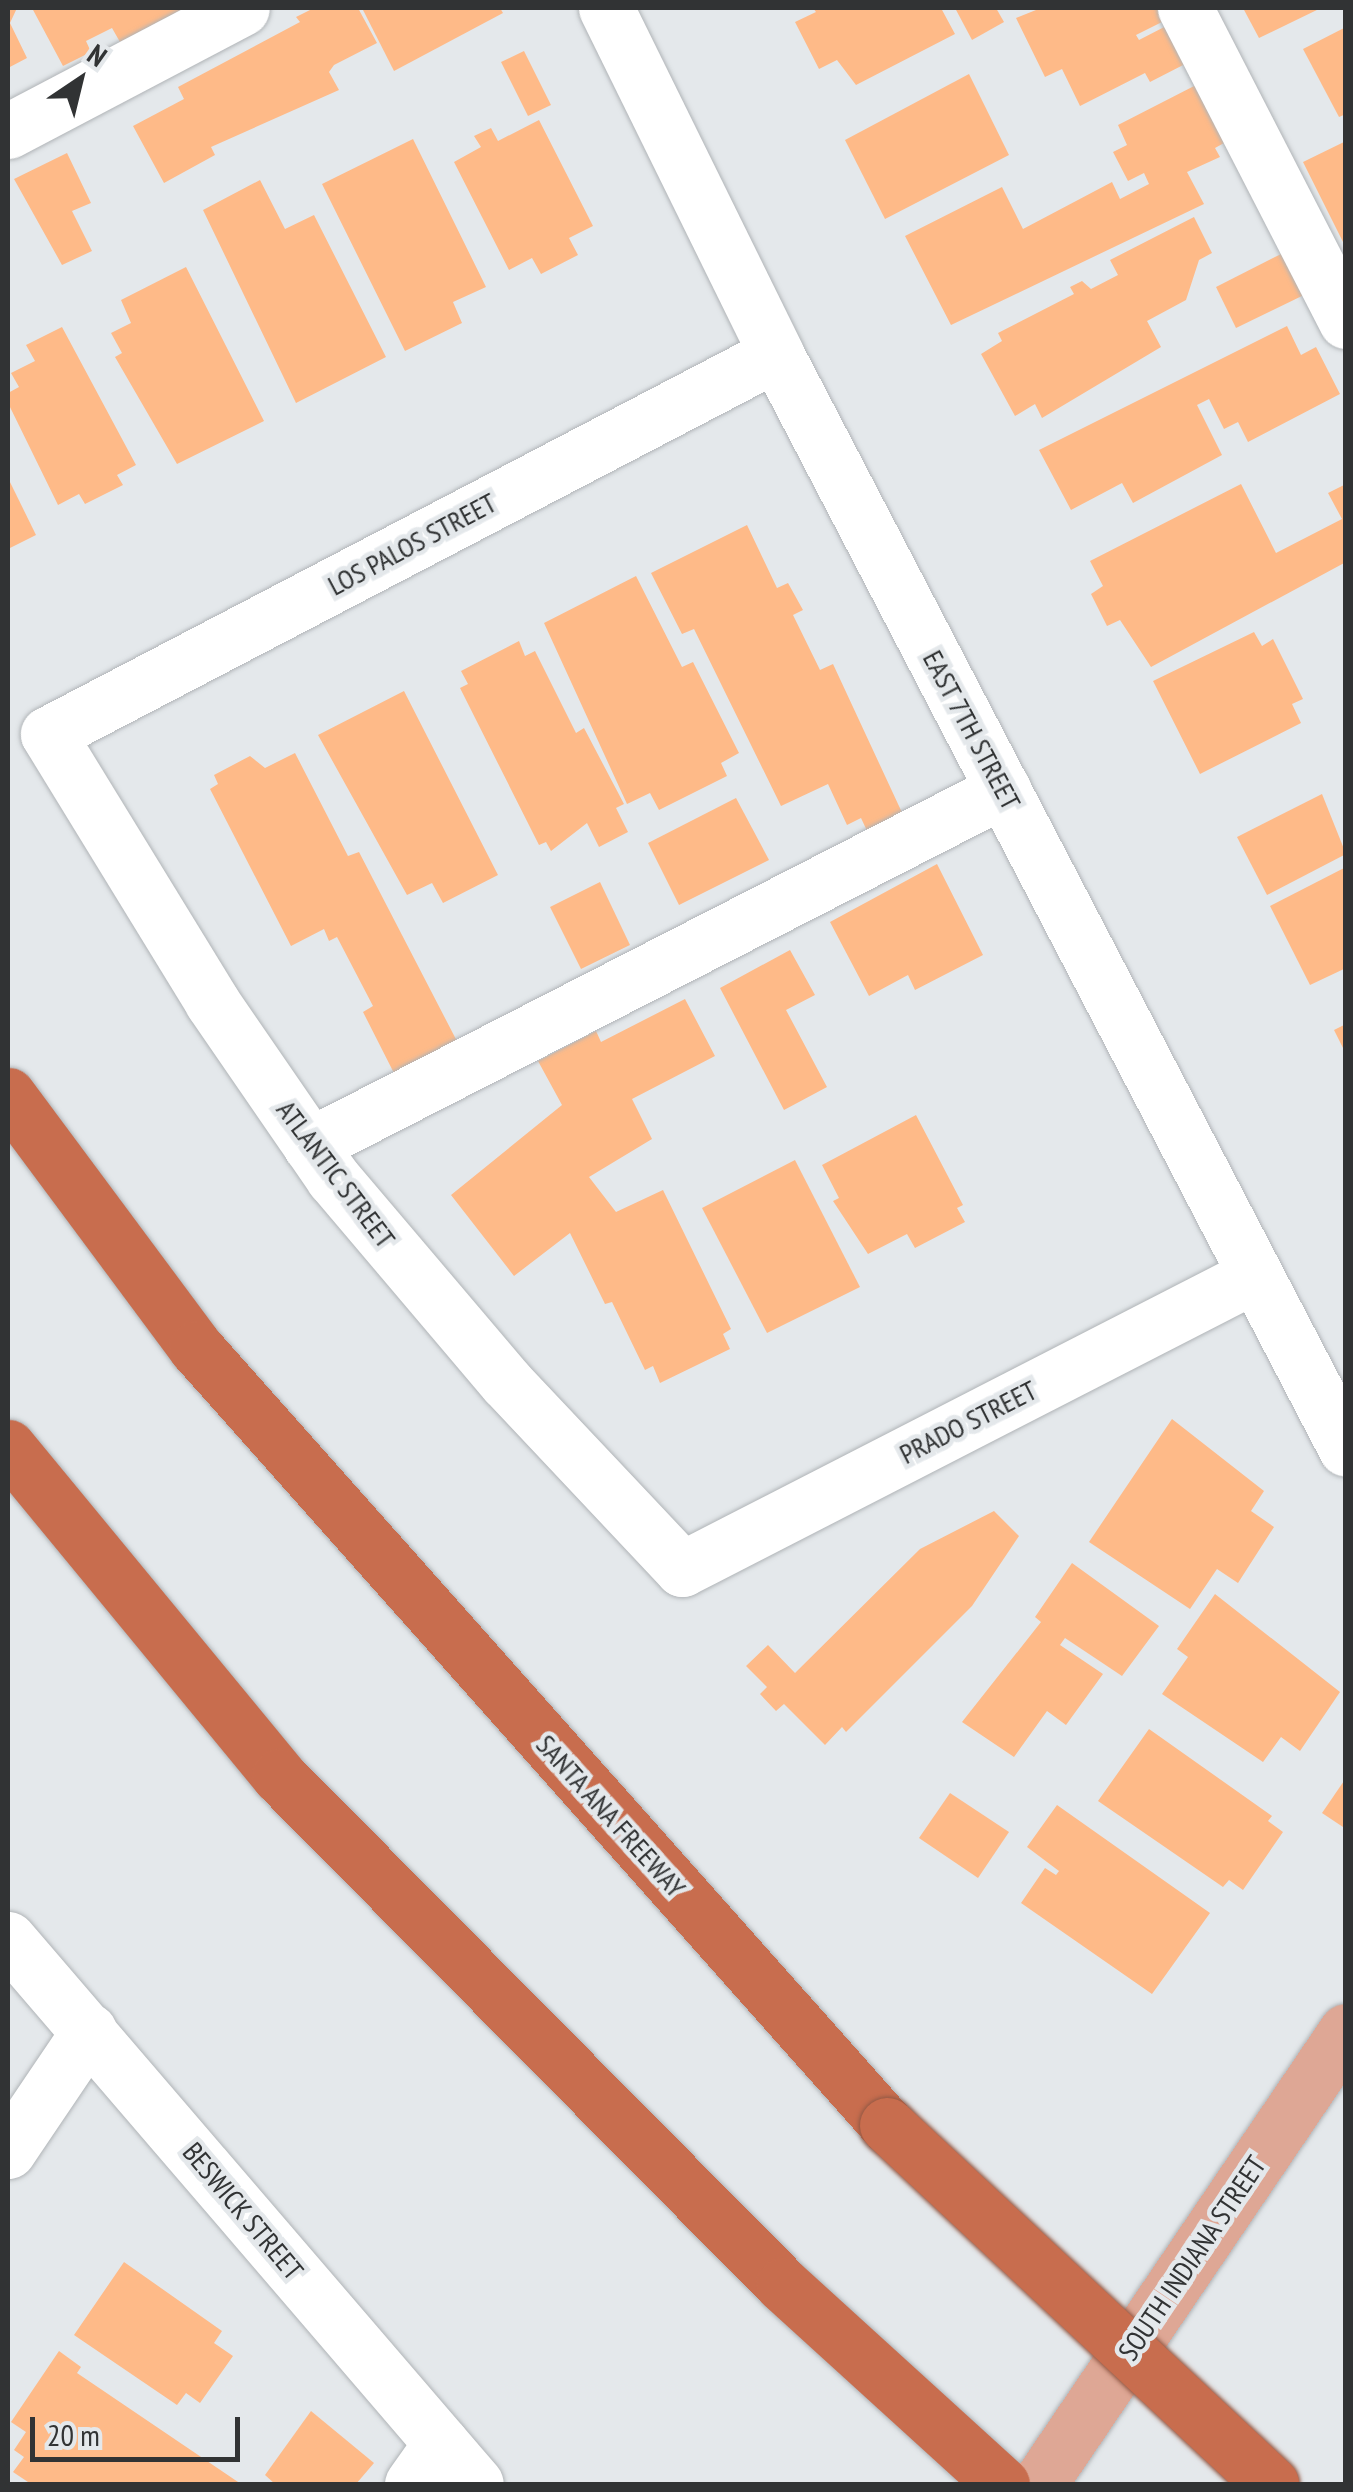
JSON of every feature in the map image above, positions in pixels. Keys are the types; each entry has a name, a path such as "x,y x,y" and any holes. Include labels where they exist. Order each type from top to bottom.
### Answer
{"highway":[{"name":"SANTA ANA FREEWAY","path":"8,1096 196,1348 886,2126 1271,2484"},
{"path":"8,1447 279,1776 784,2284 1002,2484"}],"main road":[{"name":"SOUTH INDIANA STREET","path":"1040,2484 1346,2031"}],"street":[{"path":"8,131 242,8"},
{"name":"EAST 7TH STREET","path":"606,8 776,354 1346,1449"},
{"path":"1185,8 1346,322"},
{"name":"LOS PALOS STREET","path":"48,734 776,354"},
{"name":"ATLANTIC STREET","path":"48,734 212,1002 310,1145 506,1382 682,1569"},
{"path":"310,1145 1003,790"},
{"name":"PRADO STREET","path":"682,1569 1255,1275"},
{"name":"BESWICK STREET","path":"8,1939 89,2031 426,2464 476,2484"},
{"path":"8,2151 89,2031"}],"building":[{"path":"8,8 17,8 10,23 27,58 8,68"},
{"path":"32,8 185,8 120,42 112,28 86,41 91,52 63,66"},
{"path":"314,8 358,8 377,43 334,65 329,72 339,90 211,147 215,155 164,183 133,126 184,99 178,87 300,22 296,17"},
{"path":"362,8 500,8 503,13 394,71"},
{"path":"813,8 941,8 955,34 856,85 837,60 819,69 795,22 816,12"},
{"path":"955,8 996,8 1004,22 972,40"},
{"path":"1041,8 1159,8 1166,20 1136,35 1139,40 1170,24 1189,62 1150,82 1145,73 1080,106 1062,69 1045,77 1016,18"},
{"path":"1243,8 1321,8 1259,38"},
{"path":"1344,28 1346,114 1339,117 1303,49"},
{"path":"524,51 551,105 528,116 501,62"},
{"path":"969,74 1009,155 885,219 845,140"},
{"path":"1198,84 1233,138 1215,148 1220,157 1187,172 1204,204 951,325 905,236 1002,187 1023,229 1112,182 1120,199 1149,184 1144,173 1128,181 1113,152 1127,145 1118,125"},
{"path":"539,120 593,226 569,238 578,255 541,274 532,258 509,270 454,162 481,147 474,136 491,128 498,141"},
{"path":"413,139 486,287 453,302 462,323 405,351 322,184"},
{"path":"1346,141 1346,248 1303,162"},
{"path":"67,153 91,203 72,211 92,251 62,265 14,179"},
{"path":"260,180 285,229 314,215 386,357 296,403 203,210"},
{"path":"1194,217 1212,253 1199,260 1186,300 1147,321 1161,347 1042,418 1035,404 1015,416 981,354 1002,341 998,333 1074,294 1070,287 1082,281 1091,289 1118,275 1110,260"},
{"path":"1285,252 1306,294 1236,328 1216,287"},
{"path":"186,267 264,421 177,464 115,357 122,353 111,333 131,323 121,300"},
{"path":"1287,326 1301,355 1316,347 1340,394 1248,442 1238,422 1224,429 1209,399 1197,405 1222,455 1133,503 1122,483 1071,510 1039,450"},
{"path":"62,327 136,465 117,475 123,485 85,504 79,494 58,505 8,403 8,393 19,387 11,373 35,361 26,345"},
{"path":"8,478 36,535 8,549"},
{"path":"1241,484 1276,553 1342,519 1328,493 1346,484 1346,562 1151,667 1120,620 1107,626 1091,594 1103,586 1090,561"},
{"path":"747,525 777,588 788,583 803,610 793,615 820,670 833,664 905,819 869,835 861,818 847,825 828,784 781,806 694,629 682,634 651,573"},
{"path":"636,576 682,667 693,662 739,753 721,763 727,776 659,810 650,793 627,804 544,623"},
{"path":"1254,632 1262,646 1273,639 1303,699 1292,704 1301,723 1200,774 1153,681"},
{"path":"519,641 525,656 535,651 576,733 584,728 624,804 616,808 628,832 599,847 587,823 551,851 546,842 539,845 460,688 468,684 461,671"},
{"path":"404,691 498,875 443,903 432,883 407,895 318,735"},
{"path":"295,753 348,856 359,852 460,1047 397,1079 363,1012 373,1006 337,937 329,941 324,929 291,946 210,789 218,784 214,775 250,756 265,768"},
{"path":"1322,794 1346,854 1267,895 1237,837"},
{"path":"736,798 769,860 679,905 648,843"},
{"path":"937,864 983,955 915,990 908,975 869,996 830,922"},
{"path":"1346,867 1346,968 1310,985 1270,906"},
{"path":"600,882 630,945 581,969 550,907"},
{"path":"790,950 815,995 786,1010 827,1087 784,1110 720,988"},
{"path":"685,999 715,1056 632,1099 652,1139 589,1177 616,1212 663,1190 731,1329 723,1334 730,1349 660,1383 653,1366 645,1370 612,1302 605,1304 570,1233 514,1276 451,1195 562,1105 538,1061 596,1031 601,1042"},
{"path":"1346,1024 1346,1054 1334,1030"},
{"path":"916,1115 963,1205 957,1208 965,1222 915,1248 907,1234 868,1254 833,1201 839,1198 822,1165"},
{"path":"795,1160 860,1287 767,1333 702,1208"},
{"path":"1172,1419 1264,1491 1251,1511 1274,1527 1238,1583 1217,1569 1190,1609 1089,1542"},
{"path":"994,1511 1019,1536 972,1606 846,1732 842,1727 825,1745 784,1704 776,1711 760,1694 767,1687 746,1666 768,1645 795,1673 920,1549"},
{"path":"1072,1563 1159,1626 1122,1676 1065,1638 1060,1645 1103,1674 1066,1725 1047,1711 1014,1757 962,1722 1041,1622 1035,1617"},
{"path":"1215,1594 1340,1692 1300,1751 1281,1737 1263,1762 1162,1694 1188,1657 1177,1649"},
{"path":"1149,1729 1272,1816 1268,1821 1283,1832 1243,1890 1229,1880 1223,1887 1098,1801"},
{"path":"1346,1778 1346,1829 1322,1813"},
{"path":"950,1793 1009,1832 978,1878 919,1838"},
{"path":"1057,1805 1210,1913 1152,1994 1021,1903 1045,1868 1056,1875 1059,1871 1027,1847"},
{"path":"124,2262 222,2331 214,2343 233,2356 200,2403 186,2393 177,2405 74,2335"},
{"path":"59,2351 81,2367 77,2373 241,2484 31,2484 13,2472 24,2457 14,2450 26,2432 11,2422"},
{"path":"311,2411 374,2463 356,2484 275,2484 265,2475"}]}
